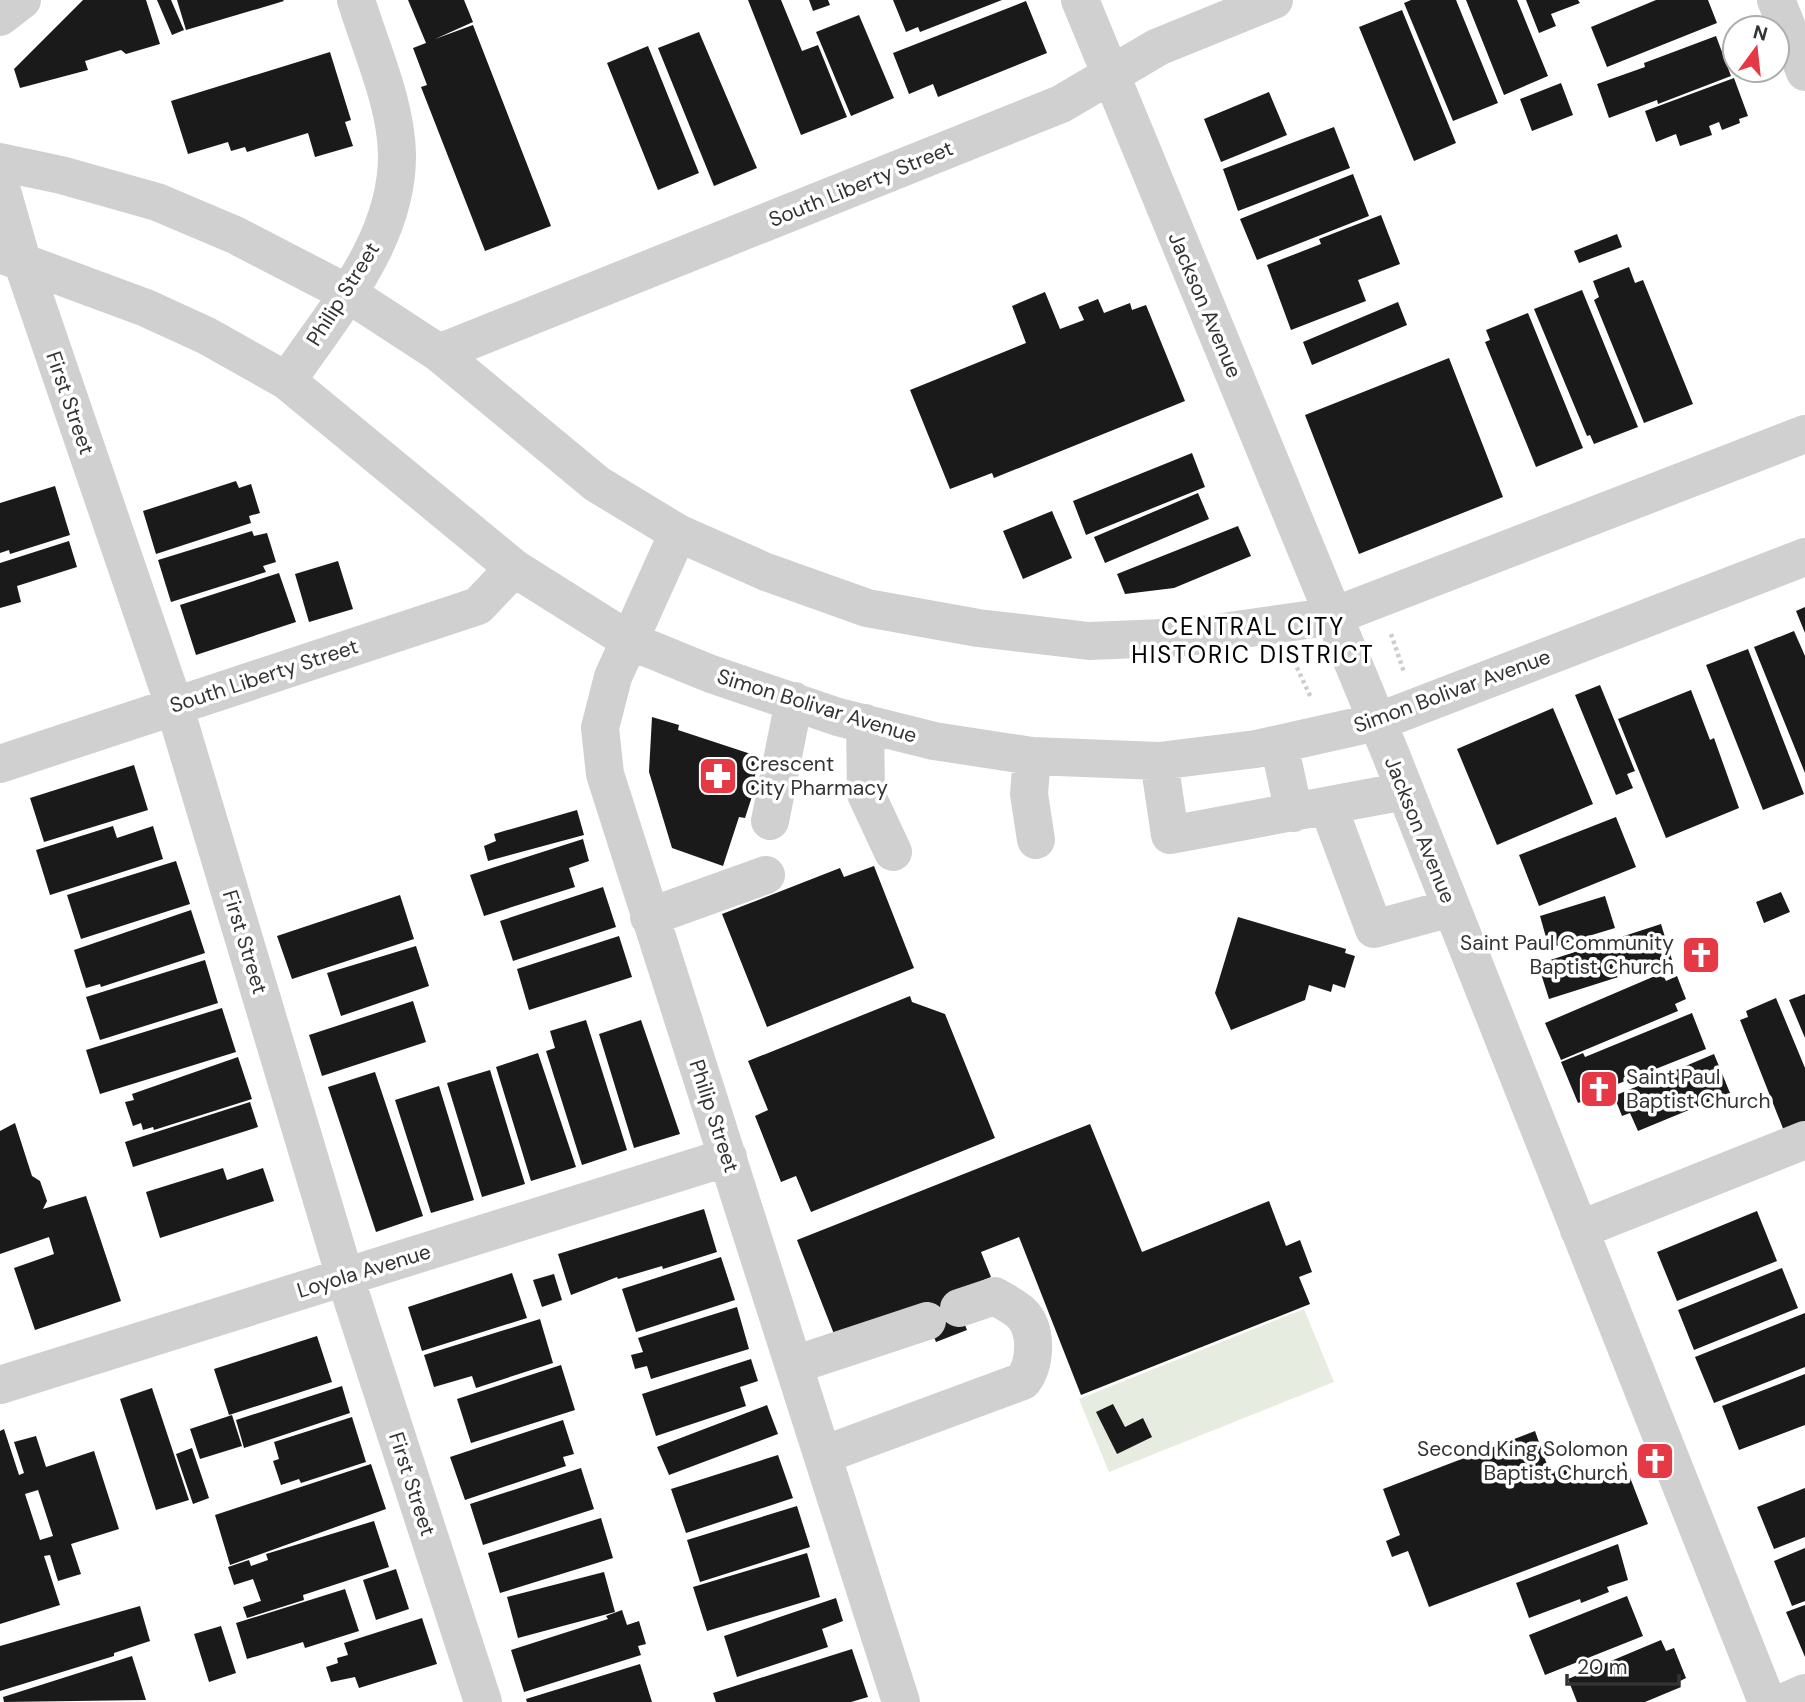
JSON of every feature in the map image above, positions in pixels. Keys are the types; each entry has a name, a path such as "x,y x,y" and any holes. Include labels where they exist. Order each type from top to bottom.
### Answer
{"street":[{"path":"0,17 22,0"},
{"name":"Philip Street","path":"287,381 376,247 393,195 397,154 391,113 356,0"},
{"name":"Jackson Avenue","path":"1080,0 1405,791 1767,1702"},
{"name":"South Liberty Street","path":"439,353 1061,104 1158,47 1274,0"},
{"path":"1776,0 1805,72"},
{"path":"0,162 61,175 157,202 235,235 346,293 439,353 597,484 678,533 766,572 867,608 978,628 1089,641 1188,637 1334,616 1805,434"},
{"name":"First Street","path":"0,184 11,258 174,705 345,1277 483,1702"},
{"name":"Simon Bolivar Avenue","path":"11,258 146,308 207,335 287,381 514,568 629,641 711,674 865,723 934,741 1032,755 1159,761 1279,744 1377,722 1805,557"},
{"name":"Philip Street","path":"678,533 613,677 600,729 605,774 901,1702"},
{"name":"South Liberty Street","path":"0,764 478,606 514,568"},
{"path":"770,821 794,701"},
{"path":"865,723 866,794 893,852"},
{"path":"1279,744 1374,929 1451,908"},
{"path":"1032,755 1030,794 1036,840"},
{"path":"1159,761 1170,835 1405,791"},
{"path":"649,917 766,875"},
{"path":"1579,1230 1805,1140"},
{"name":"Loyola Avenue","path":"0,1385 728,1157"},
{"path":"794,1365 995,1296 1021,1312 1034,1349 1030,1372 1023,1381 823,1455"},
{"path":"1784,1702 1805,1693"}],"path":[{"path":"1389,627 1407,684"},
{"path":"1292,654 1315,708"}],"shaded area":[{"path":"1304,1309 1334,1382 1109,1472 1079,1399"}],"building":[{"path":"83,0 146,0 160,44 126,54 121,50 85,61 88,70 20,88 14,69"},
{"path":"157,0 171,0 184,30 172,35"},
{"path":"177,0 283,0 284,1 186,30"},
{"path":"408,0 464,0 473,22 435,39 473,25 551,226 485,251 421,87 427,85 413,48 426,43"},
{"path":"748,0 781,0 802,51 818,45 847,117 801,135"},
{"path":"809,0 828,0 830,5 813,11"},
{"path":"893,0 1002,0 920,32 918,27 906,32"},
{"path":"1411,0 1456,0 1498,103 1453,121 1404,3"},
{"path":"1466,0 1517,0 1548,76 1504,95"},
{"path":"1526,0 1578,0 1580,3 1551,14 1556,26 1539,33"},
{"path":"1656,0 1708,0 1717,23 1607,67 1591,27"},
{"path":"1026,1 1047,53 938,97 933,84 909,94 893,53"},
{"path":"1402,10 1456,143 1414,161 1359,27"},
{"path":"859,15 894,98 851,116 816,32"},
{"path":"699,32 757,168 714,186 658,48"},
{"path":"1716,36 1721,49 1721,80 1658,104 1657,100 1609,118 1597,84 1645,67 1644,63"},
{"path":"648,46 699,173 658,190 607,63"},
{"path":"330,52 351,120 345,122 353,146 315,157 308,133 247,152 245,147 231,151 228,142 188,154 171,101"},
{"path":"1561,83 1573,115 1532,131 1520,99"},
{"path":"1721,83 1736,84 1748,116 1739,119 1740,123 1722,130 1719,122 1709,126 1712,135 1680,146 1676,134 1656,142 1645,111"},
{"path":"1269,92 1287,135 1221,162 1204,119"},
{"path":"1334,127 1350,168 1238,211 1223,169"},
{"path":"1353,174 1369,216 1257,260 1240,219"},
{"path":"1381,215 1400,264 1358,280 1366,301 1291,330 1267,265 1321,244 1319,239"},
{"path":"1617,234 1622,247 1579,263 1574,251"},
{"path":"1629,267 1635,283 1643,280 1693,404 1644,423 1594,300 1599,297 1593,281"},
{"path":"1582,290 1638,427 1594,444 1590,435 1587,436 1534,309"},
{"path":"1045,292 1060,329 1084,320 1078,307 1098,299 1104,313 1130,303 1132,310 1146,305 1185,401 994,478 992,473 950,489 910,390 1026,343 1012,306"},
{"path":"1398,302 1407,325 1312,365 1303,342"},
{"path":"1528,313 1583,448 1536,467 1485,342 1490,340 1486,330"},
{"path":"1449,358 1503,497 1359,554 1305,415"},
{"path":"1192,453 1205,487 1086,535 1073,501"},
{"path":"236,481 239,488 251,484 260,513 249,516 251,523 156,554 143,511"},
{"path":"55,486 70,535 10,554 9,550 0,553 0,503"},
{"path":"1198,493 1209,519 1105,563 1094,537"},
{"path":"1052,511 1072,558 1023,579 1003,531"},
{"path":"1238,526 1251,556 1174,588 1125,594 1117,574"},
{"path":"252,531 254,536 267,533 276,562 263,566 266,572 171,602 158,560"},
{"path":"69,541 77,567 17,586 21,602 0,608 0,563"},
{"path":"338,561 353,609 309,622 295,574"},
{"path":"279,573 296,622 196,655 180,605"},
{"path":"1805,607 1805,633 1796,611"},
{"path":"1794,631 1805,656 1805,773 1754,647"},
{"path":"1748,649 1804,794 1763,810 1706,665"},
{"path":"1600,685 1635,771 1627,774 1633,788 1616,795 1575,695"},
{"path":"1691,690 1710,740 1714,738 1739,808 1666,838 1618,719"},
{"path":"1553,708 1593,804 1497,845 1457,749"},
{"path":"652,717 679,725 678,730 760,757 753,783 756,784 745,818 739,817 723,866 672,848 649,772"},
{"path":"134,765 148,810 44,842 30,798"},
{"path":"577,810 584,835 488,861 484,846 496,841 494,834"},
{"path":"1616,817 1636,867 1539,906 1519,855"},
{"path":"113,826 117,838 153,826 163,859 50,895 36,850"},
{"path":"583,839 589,861 569,868 575,887 484,916 470,875"},
{"path":"176,861 190,904 81,939 67,895"},
{"path":"874,866 914,968 767,1027 722,914 840,868 844,877"},
{"path":"603,887 616,927 513,961 500,921"},
{"path":"1781,892 1790,912 1764,923 1756,902"},
{"path":"400,895 414,939 292,979 277,936"},
{"path":"1605,896 1615,928 1549,948 1540,916"},
{"path":"191,910 205,953 101,987 100,984 86,988 74,950"},
{"path":"1238,917 1346,949 1345,953 1355,956 1345,988 1333,984 1331,992 1309,985 1305,1000 1231,1030 1215,993"},
{"path":"1661,924 1672,960 1549,999 1538,964"},
{"path":"619,936 632,977 529,1010 517,969"},
{"path":"416,946 429,986 341,1016 327,973"},
{"path":"205,960 218,1003 100,1040 86,997"},
{"path":"1662,973 1666,981 1677,976 1686,999 1675,1004 1678,1011 1561,1060 1545,1023"},
{"path":"1805,994 1805,1038 1789,1000"},
{"path":"910,996 912,1002 945,1014 995,1138 811,1212 796,1176 781,1182 755,1116 768,1110 748,1061"},
{"path":"1776,998 1805,1068 1805,1122 1784,1131 1740,1020 1748,1017 1746,1011"},
{"path":"413,1001 426,1042 322,1076 309,1035"},
{"path":"222,1008 236,1052 100,1094 86,1050"},
{"path":"1692,1013 1706,1049 1600,1091 1602,1094 1578,1103 1561,1062 1583,1053 1585,1057"},
{"path":"586,1020 627,1150 582,1165 546,1051 555,1048 550,1031"},
{"path":"641,1020 680,1134 634,1148 599,1034"},
{"path":"538,1053 576,1167 531,1181 496,1067"},
{"path":"1714,1054 1730,1093 1638,1131 1630,1113 1622,1116 1614,1096"},
{"path":"238,1057 252,1099 154,1130 153,1127 143,1130 141,1123 133,1126 125,1102 134,1100 132,1094"},
{"path":"490,1070 525,1184 482,1197 447,1083"},
{"path":"375,1072 423,1216 376,1232 328,1087"},
{"path":"439,1086 474,1200 431,1213 395,1100"},
{"path":"250,1102 258,1127 133,1167 125,1142"},
{"path":"15,1123 32,1176 40,1181 47,1201 43,1209 86,1196 121,1301 35,1330 14,1268 54,1254 49,1237 0,1254 0,1131"},
{"path":"1090,1124 1142,1252 1269,1201 1286,1246 1300,1240 1312,1272 1299,1277 1310,1304 1081,1395 1019,1237 981,1252 991,1277 952,1293 967,1330 936,1342 921,1305 836,1339 797,1240"},
{"path":"223,1168 227,1180 263,1168 274,1201 160,1238 146,1192"},
{"path":"704,1209 717,1252 663,1269 662,1266 618,1279 617,1277 571,1295 558,1254"},
{"path":"1757,1211 1777,1261 1677,1301 1657,1252"},
{"path":"721,1257 735,1300 636,1332 622,1289"},
{"path":"1782,1268 1798,1308 1694,1350 1678,1310"},
{"path":"512,1273 527,1318 422,1351 408,1307"},
{"path":"554,1274 562,1300 542,1307 533,1280"},
{"path":"737,1307 749,1349 651,1379 647,1366 635,1369 631,1355 643,1352 638,1338"},
{"path":"1805,1313 1805,1367 1714,1403 1695,1357"},
{"path":"540,1319 553,1363 476,1388 472,1376 434,1387 424,1355"},
{"path":"317,1336 332,1382 229,1415 214,1369"},
{"path":"751,1359 758,1381 740,1387 746,1406 656,1436 642,1394"},
{"path":"561,1365 575,1410 471,1443 457,1399"},
{"path":"1805,1374 1805,1425 1739,1450 1722,1406"},
{"path":"342,1386 350,1413 244,1448 236,1420"},
{"path":"152,1388 189,1500 156,1510 120,1399"},
{"path":"1113,1404 1125,1427 1143,1418 1152,1437 1117,1454 1096,1412"},
{"path":"767,1405 778,1434 669,1475 657,1447"},
{"path":"232,1415 242,1446 200,1459 190,1429"},
{"path":"352,1417 366,1462 301,1483 299,1479 281,1485 273,1461 279,1459 274,1442"},
{"path":"563,1420 574,1454 563,1457 566,1466 465,1500 450,1457"},
{"path":"4,1429 19,1475 24,1473 14,1442 36,1436 46,1467 94,1451 119,1529 71,1544 81,1574 58,1581 50,1555 44,1556 60,1605 0,1624 0,1431","holes":["38,1490 53,1536 40,1540 25,1494"]},
{"path":"1535,1431 1550,1473 1574,1464 1580,1479 1624,1462 1648,1524 1429,1607 1408,1551 1392,1557 1386,1541 1400,1535 1383,1489"},
{"path":"192,1448 209,1498 193,1504 176,1454"},
{"path":"778,1455 793,1498 686,1533 671,1489"},
{"path":"371,1464 386,1509 230,1565 215,1515"},
{"path":"581,1468 594,1509 483,1545 470,1504"},
{"path":"1805,1488 1805,1537 1774,1549 1757,1507"},
{"path":"797,1506 810,1547 700,1582 687,1540"},
{"path":"601,1518 613,1558 500,1593 488,1553"},
{"path":"374,1521 389,1567 303,1595 304,1600 247,1618 243,1607 261,1601 253,1579 234,1585 228,1567 249,1560 251,1566 268,1560 266,1554"},
{"path":"1618,1544 1628,1580 1607,1587 1609,1592 1581,1603 1580,1599 1529,1618 1516,1583"},
{"path":"1805,1548 1805,1601 1792,1606 1774,1561"},
{"path":"807,1553 820,1597 707,1631 693,1587"},
{"path":"396,1569 409,1609 376,1620 363,1580"},
{"path":"604,1572 615,1612 518,1638 507,1597"},
{"path":"345,1589 359,1631 305,1648 303,1642 247,1659 236,1623"},
{"path":"1627,1596 1643,1636 1545,1675 1529,1635"},
{"path":"836,1598 843,1621 822,1629 828,1647 737,1677 724,1636"},
{"path":"1805,1605 1805,1657 1786,1612"},
{"path":"140,1606 150,1641 114,1653 114,1656 0,1691 0,1646"},
{"path":"622,1610 627,1625 639,1621 646,1644 638,1646 641,1655 524,1692 511,1650 608,1619 606,1616"},
{"path":"422,1618 437,1664 359,1688 355,1677 331,1682 326,1667 338,1663 337,1658 348,1655 344,1643"},
{"path":"221,1626 236,1673 209,1682 194,1634"},
{"path":"1661,1640 1666,1651 1674,1648 1686,1678 1678,1682 1681,1687 1645,1702 1577,1702 1568,1679"},
{"path":"852,1649 868,1697 851,1702 716,1702 713,1693"},
{"path":"132,1656 146,1700 4,1702 3,1697"},
{"path":"640,1664 652,1702 527,1702 526,1699"}],"place":[{"name":"Crescent City Pharmacy","path":"718,776"},
{"name":"Saint Paul Community Baptist Church","path":"1701,955"},
{"name":"Saint Paul Baptist Church","path":"1599,1089"},
{"name":"Second King Solomon Baptist Church","path":"1655,1461"}],"district":[{"name":"CENTRAL CITY HISTORIC DISTRICT","path":"1253,641"}]}
